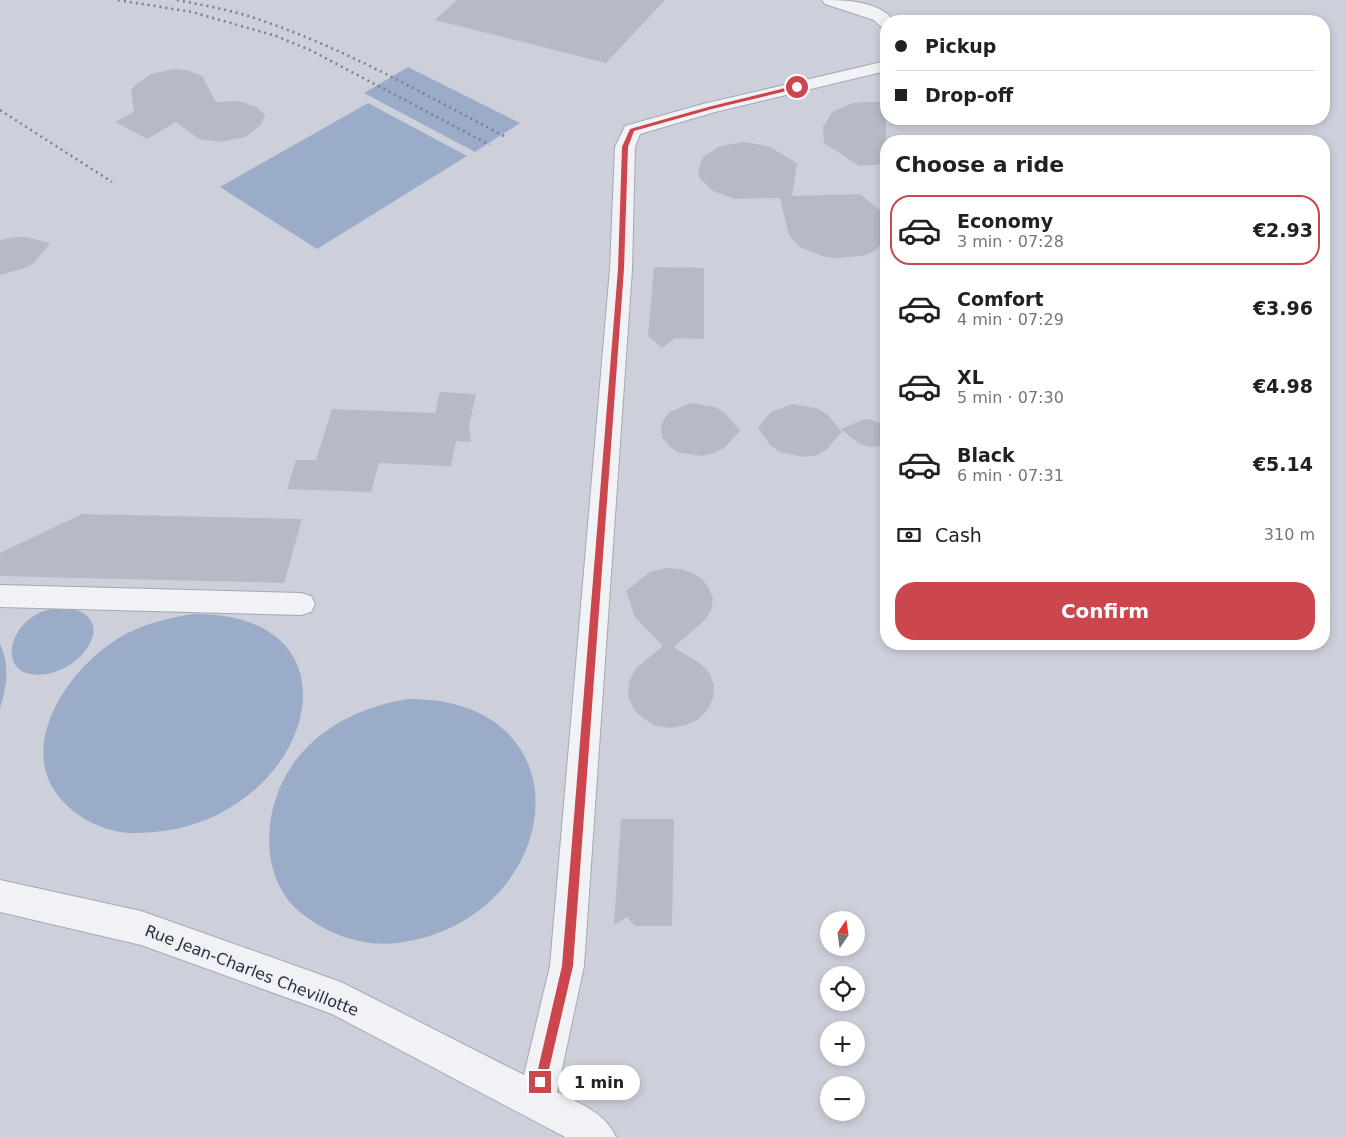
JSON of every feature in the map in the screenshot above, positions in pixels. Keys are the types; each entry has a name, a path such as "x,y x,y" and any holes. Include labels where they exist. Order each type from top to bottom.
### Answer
{"street":[{"path":"831,0 880,16"},
{"path":"536,1101 568,966 621,269 625,147 632,130 710,108 880,67"},
{"path":"0,596 301,604"},
{"name":"Rue Jean-Charles Chevillotte","path":"0,896 141,928 341,1000 576,1122 597,1137"}],"shaded area":[{"path":"0,0 1346,0 1346,1137 0,1137"}],"water":[{"path":"408,67 520,123 475,152 364,93"},
{"path":"368,103 467,156 317,249 220,187"},
{"path":"63,607 82,613 92,622 93,634 88,646 78,658 64,668 47,674 30,674 21,670 15,664 12,656 12,648 19,630 37,614"},
{"path":"194,614 243,620 277,637 296,663 303,694 297,727 281,761 253,791 207,820 165,831 144,833 125,833 92,823 71,809 53,788 44,765 44,740 51,716 63,692 99,652 119,638 137,629 174,617"},
{"path":"0,644 5,660 6,676 0,708"},
{"path":"408,699 466,708 506,731 529,766 536,806 527,849 503,888 465,920 414,940 384,944 369,943 340,936 327,930 301,913 290,902 281,889 271,860 269,844 272,813 285,777 296,759 327,730 366,710 386,703"}],"building":[{"path":"457,0 665,0 606,63 435,20"},
{"path":"174,69 186,70 202,76 216,102 239,101 257,107 265,115 261,125 245,137 221,142 199,139 176,122 147,139 115,122 134,112 131,91 135,85 151,74"},
{"path":"880,102 880,125 886,125 886,135 880,135 880,164 859,166 824,143 823,127 832,112 853,103"},
{"path":"743,142 768,146 797,163 792,196 860,194 880,210 880,245 873,252 861,256 835,258 822,256 800,247 788,232 780,198 735,199 713,191 700,179 698,171 703,157 720,146"},
{"path":"26,237 50,243 36,261 28,267 0,275 0,240"},
{"path":"654,267 704,268 704,339 675,338 662,348 648,336"},
{"path":"440,392 476,394 469,426 471,442 456,441 451,466 379,463 371,492 287,489 296,460 316,460 332,409 435,413"},
{"path":"691,403 715,407 725,413 740,431 724,448 714,453 702,456 677,452 662,437 661,428 664,419 670,412"},
{"path":"792,404 816,408 827,414 842,432 827,449 817,455 804,457 780,452 770,445 758,428 771,412"},
{"path":"870,419 880,423 880,446 870,447 860,444 841,429 862,420"},
{"path":"82,514 302,519 284,583 0,576 0,553"},
{"path":"665,568 680,569 702,579 709,588 713,599 711,610 706,619 674,647 702,665 710,674 714,686 713,698 708,709 699,719 686,725 671,728 656,726 644,719 634,710 628,696 629,682 635,669 663,646 635,617 626,591 650,572"},
{"path":"621,819 674,819 672,926 635,926 627,917 614,925"}],"railway":[{"path":"118,0 192,12 276,36 312,51 490,145"},
{"path":"177,0 244,15 328,46 506,137"},
{"path":"0,110 112,182"}],"route":[{"path":"540,1082 568,966 621,269 625,147 632,130 710,108 797,87"}]}
